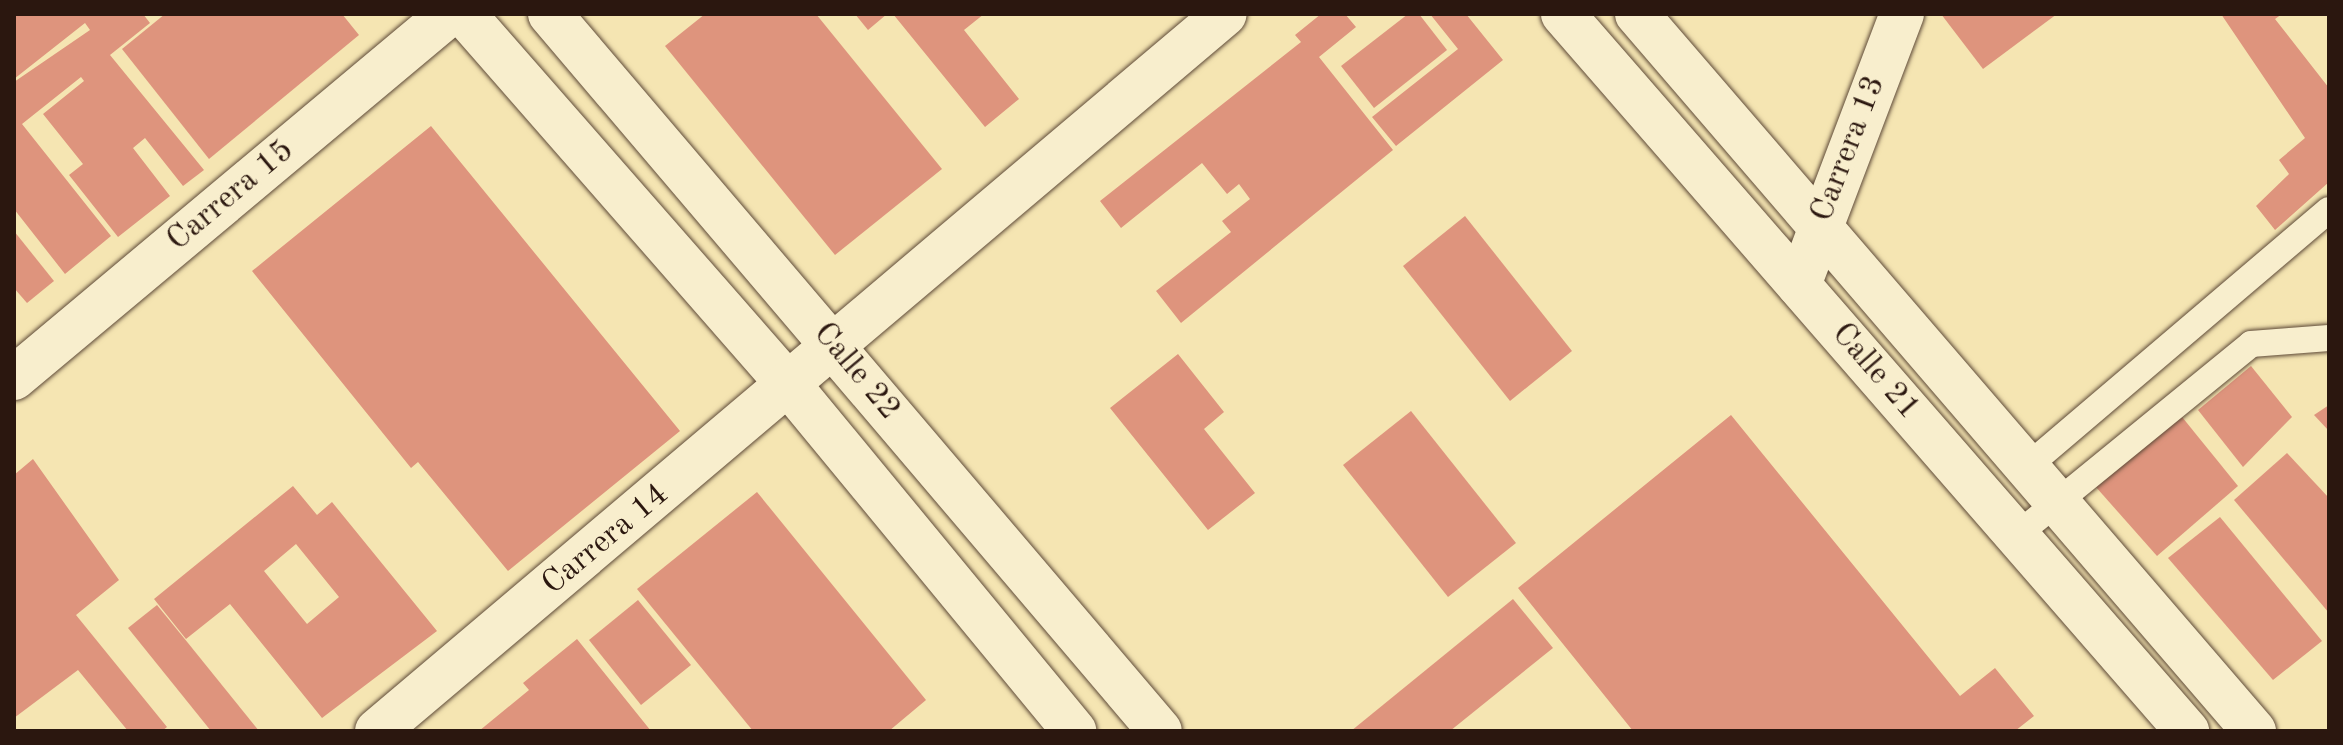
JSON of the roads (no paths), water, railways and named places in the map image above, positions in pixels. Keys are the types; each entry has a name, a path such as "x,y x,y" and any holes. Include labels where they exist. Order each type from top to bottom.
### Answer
{"street":[{"name":"Carrera 15","path":"14,378 449,14"},
{"name":"Calle 22","path":"464,14 790,386 1074,731"},
{"name":"Calle 22","path":"550,14 1160,731"},
{"name":"Carrera 14","path":"377,731 790,386 833,345 1225,14"},
{"name":"Calle 21","path":"1563,14 2187,731"},
{"name":"Calle 21","path":"1637,14 2254,731"},
{"name":"Carrera 13","path":"1799,285 1902,14"}],"lane":[{"path":"2028,466 2329,210"},
{"path":"2017,535 2251,344 2329,338"}]}
